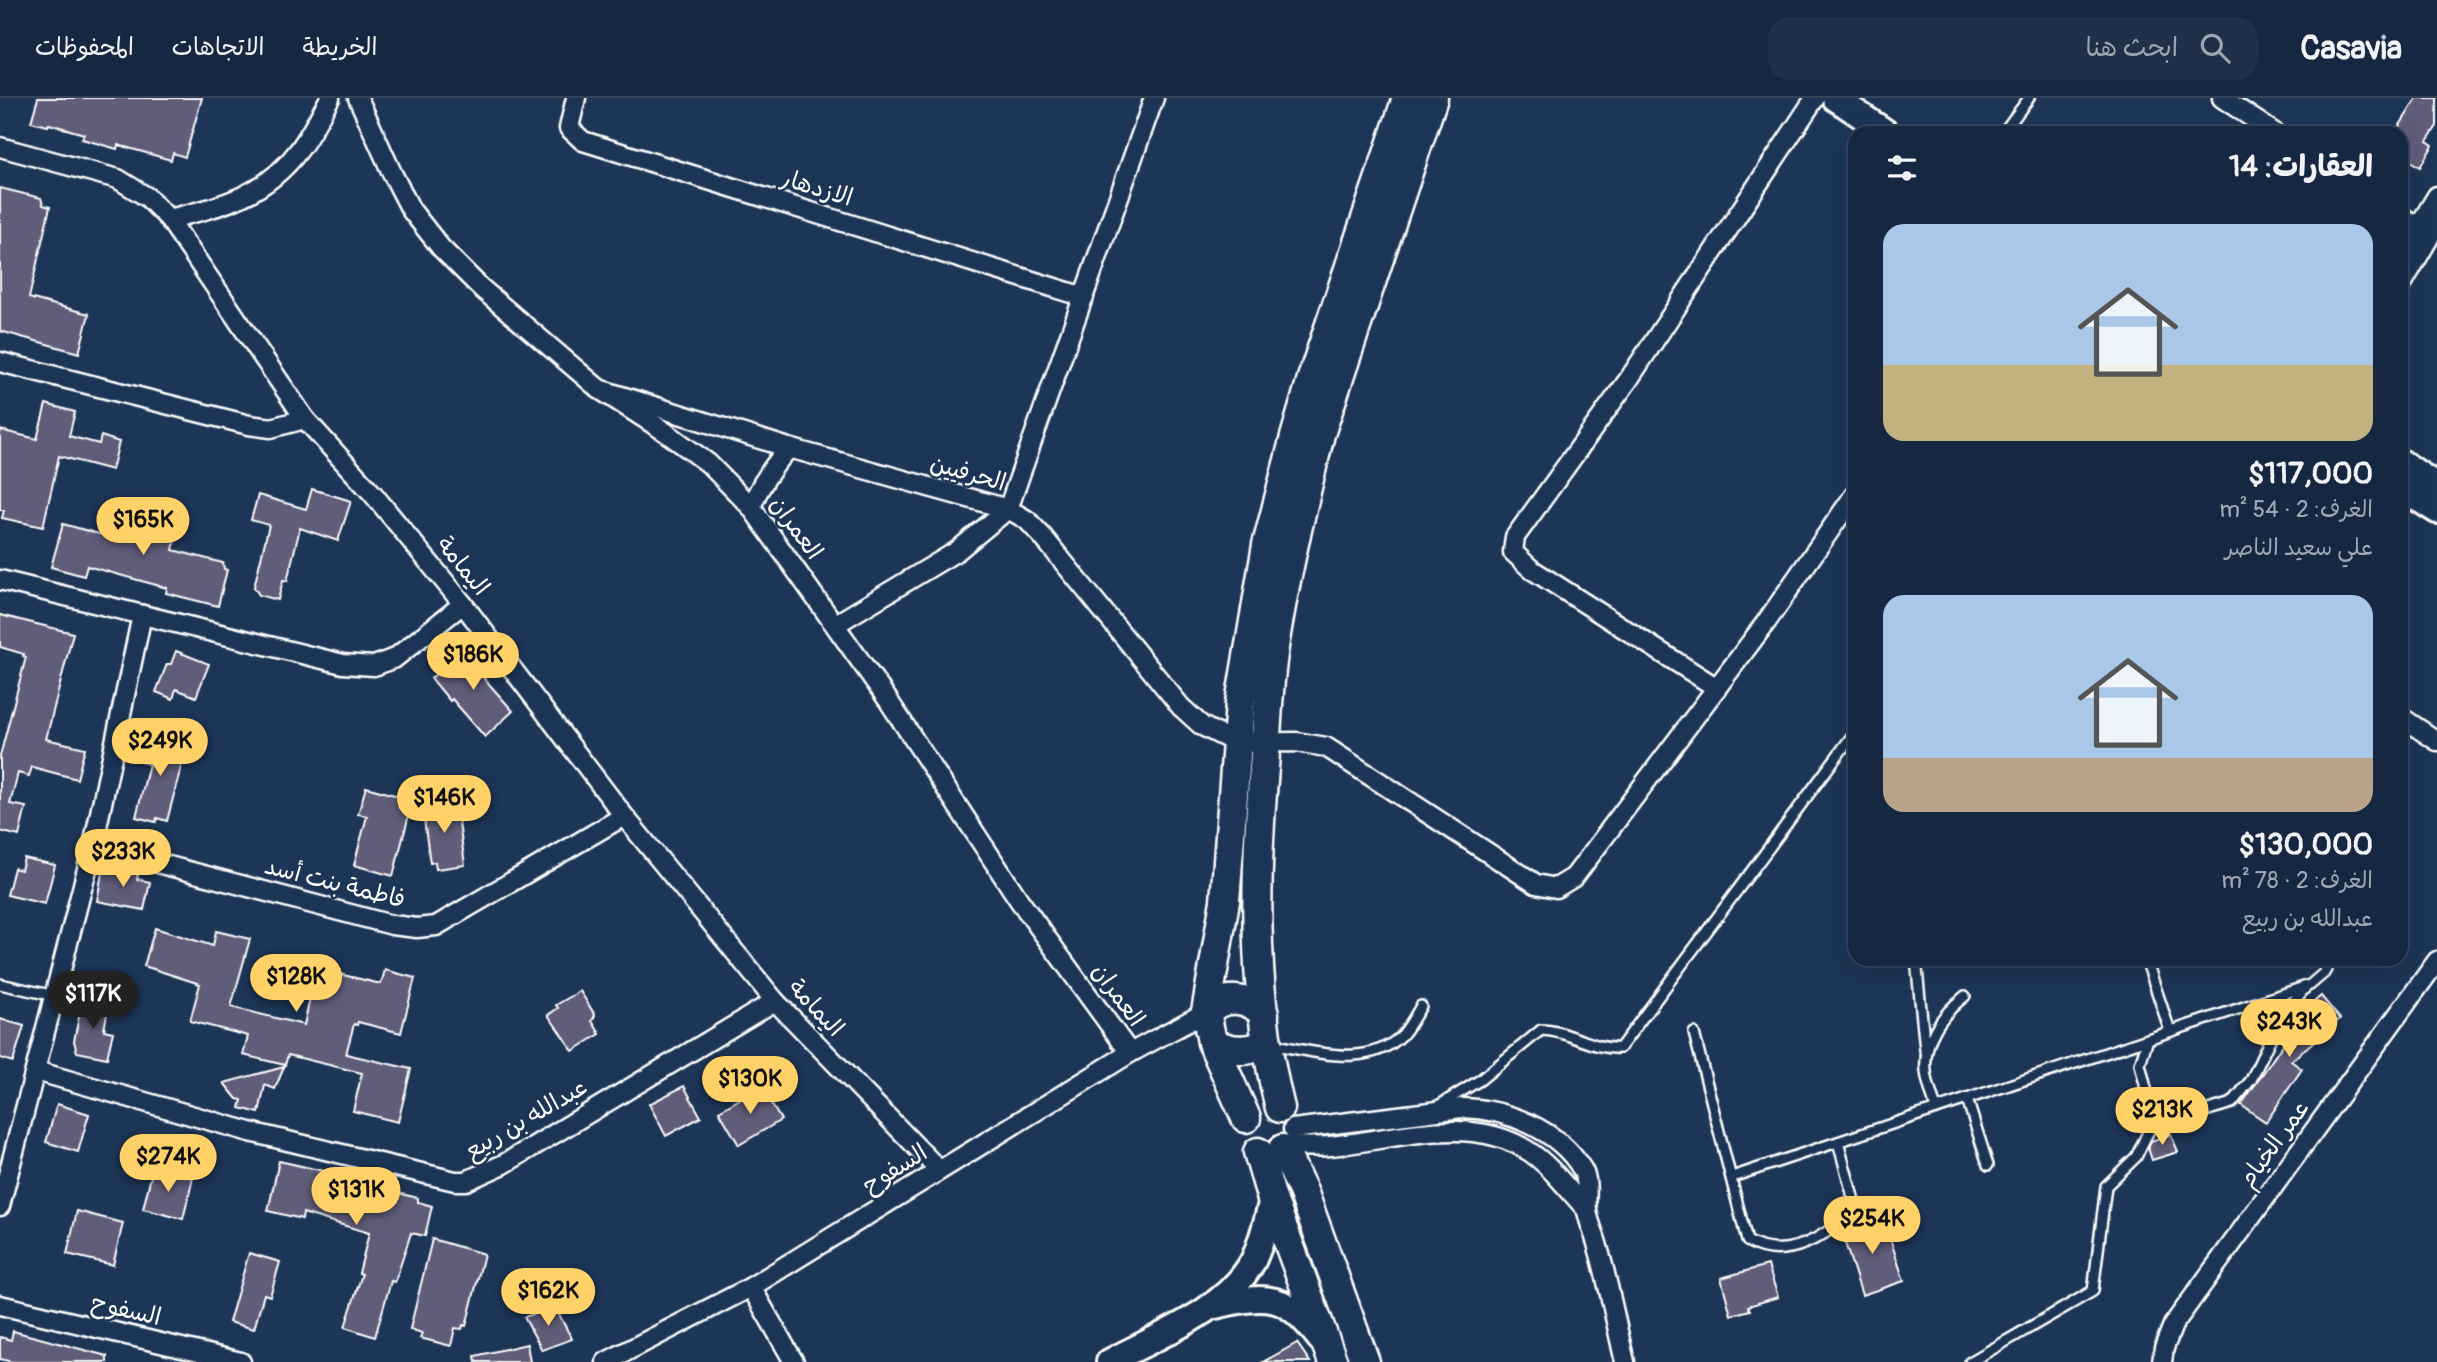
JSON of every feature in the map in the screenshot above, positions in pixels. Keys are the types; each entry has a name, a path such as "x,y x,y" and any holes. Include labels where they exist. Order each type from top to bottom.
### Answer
{"main road":[{"path":"1365,1362 1303,1191 1280,1137 1264,1105 1253,1110 1247,1118 1212,1042 1206,1012 1225,901 1240,703 1260,584 1283,481 1313,375 1407,98"},
{"path":"1331,1356 1272,1199 1280,1137 1264,1014 1257,895 1266,742 1274,648 1320,434 1433,98"},
{"path":"1206,1012 1220,1002 1236,999 1252,1004 1264,1014"},
{"path":"1212,1042 1235,1051 1252,1049 1267,1043"}],"street":[{"path":"169,219 212,209 257,190 276,176 302,147 330,98"},
{"name":"العمران","path":"358,98 391,173 411,210 441,248 481,288 599,388 708,463 751,507 836,624 1019,900 1130,1053"},
{"name":"الازدهار","path":"576,98 569,128 583,141 1084,297"},
{"path":"836,624 957,551 1008,509 1154,98"},
{"path":"1717,688 1531,569 1513,552 1516,537 1629,379 1815,98"},
{"path":"1835,98 1877,126"},
{"path":"2230,100 2265,126"},
{"name":"اليمامة","path":"0,147 118,178 147,197 169,219 305,419 373,495 463,604 624,816 775,1001 939,1170"},
{"path":"2408,271 2428,229 2437,196"},
{"path":"2408,219 2428,229"},
{"path":"2408,248 2428,229"},
{"path":"0,362 249,425 271,428 305,419"},
{"name":"الحرفيين","path":"599,388 789,448 1008,509 1027,520 1043,537 1190,716 1212,732 1236,743"},
{"path":"751,507 770,468 789,448"},
{"path":"2408,467 2437,486"},
{"path":"2408,492 2437,511"},
{"path":"1236,743 1304,743 1326,747 1536,884 1556,888 1574,877 1768,621 1848,504"},
{"path":"0,580 343,664 374,666 395,658 463,604"},
{"path":"0,1206 93,846 142,615"},
{"path":"2408,722 2437,741"},
{"name":"فاطمة بنت أسد","path":"93,846 392,925 417,928 436,926 624,816"},
{"name":"عمر الخيام","path":"2162,1362 2173,1325 2437,961"},
{"name":"عبدالله بن ربيع","path":"36,1071 250,1132 455,1181 466,1181 503,1164 775,1001"},
{"name":"السفوح","path":"606,1362 751,1287 1130,1053 1206,1012"},
{"path":"1280,1137 1430,1111 1484,1109 1516,1118 1545,1133 1559,1143 1584,1172 1587,1183 1587,1210 1625,1362"},
{"path":"1280,1137 1328,1146 1404,1135 1457,1131 1478,1131 1496,1135 1530,1152 1587,1210"},
{"path":"1109,1362 1211,1307 1236,1285 1254,1259 1272,1199"},
{"path":"751,1287 794,1362"},
{"path":"1211,1307 1251,1298 1282,1303 1298,1312 1331,1356"},
{"name":"السفوح","path":"0,1305 241,1362"}],"lane":[{"path":"2008,126 2029,98"},
{"path":"1430,1111 1480,1080 1541,1030 1549,1030 1609,1049 1620,1048 1848,741"},
{"path":"1917,966 1926,1073 1936,1109"},
{"path":"2148,966 2171,1031"},
{"path":"2148,1039 2140,1063 2152,1113 2185,1117 2232,1103 2251,1080 2281,1016 2328,966"},
{"path":"0,984 55,996"},
{"path":"1732,1177 2308,985"},
{"path":"1926,1062 1928,1048 1941,1019 1965,996"},
{"path":"1267,1043 1339,1056 1378,1052 1403,1034 1421,1006"},
{"path":"1693,1033 1747,1241 1758,1247 1782,1250 1821,1237 1856,1208 1838,1142"},
{"path":"1967,1099 1988,1164"},
{"path":"1970,1362 2093,1292 2106,1186 2136,1157 2157,1114"}],"building":[{"path":"38,98 202,98 185,157 173,153 171,160 118,145 117,149 82,139 84,134 31,122"},
{"path":"2417,98 2437,98 2437,126 2427,141 2433,145 2420,167 2408,159 2408,126 2399,126"},
{"path":"0,188 41,198 43,205 50,207 29,298 89,314 79,353 0,331"},
{"path":"46,404 75,412 69,436 99,444 101,436 119,442 112,470 59,456 43,527 2,518 4,510 0,510 0,430 37,439"},
{"path":"312,489 351,501 338,541 300,528 287,581 283,580 278,600 259,595 254,587 269,525 251,520 258,495 306,509"},
{"path":"128,507 179,518 173,550 223,563 224,569 227,570 218,606 166,593 167,588 87,566 84,576 51,567 63,524 121,540"},
{"path":"0,615 73,633 46,739 85,748 77,779 32,767 29,776 18,773 10,804 26,807 19,836 0,831 0,756 26,657 0,647"},
{"path":"470,648 488,671 482,676 513,711 485,737 431,678"},
{"path":"176,651 209,664 196,697 176,689 173,699 156,692 167,664 171,664"},
{"path":"149,736 187,745 167,821 157,818 156,822 136,817 149,764 142,762"},
{"path":"366,787 402,797 399,808 411,807 393,876 354,865 367,816 358,814"},
{"path":"456,801 465,865 436,869 435,862 430,863 422,805"},
{"path":"24,858 55,865 45,904 7,895 14,868 21,870"},
{"path":"103,867 138,874 137,879 150,882 144,910 97,901"},
{"path":"155,928 213,946 216,931 250,939 231,1007 304,1025 314,980 319,981 322,970 381,984 385,970 415,978 401,1033 358,1022 357,1025 354,1024 346,1054 411,1069 398,1122 353,1111 362,1073 288,1055 285,1065 243,1055 248,1036 190,1021 200,984 144,966"},
{"path":"580,991 595,1015 592,1021 600,1034 573,1051 548,1015 558,1008 556,1005"},
{"path":"2321,996 2340,1019 2291,1061 2302,1069 2266,1122 2241,1105 2290,1034 2284,1027"},
{"path":"82,1002 108,1008 104,1030 113,1032 107,1058 77,1052 74,1041"},
{"path":"0,1019 24,1026 13,1062 0,1058"},
{"path":"284,1067 275,1089 265,1085 259,1113 240,1108 242,1100 237,1099 224,1083"},
{"path":"684,1086 701,1117 666,1136 649,1104"},
{"path":"761,1087 781,1120 739,1145 719,1111"},
{"path":"57,1104 89,1114 78,1152 46,1142"},
{"path":"2171,1134 2178,1152 2152,1160 2148,1148 2151,1141"},
{"path":"279,1161 328,1172 329,1170 364,1180 362,1184 418,1198 418,1202 432,1206 425,1236 411,1233 395,1282 391,1281 375,1337 345,1327 362,1274 359,1273 369,1233 303,1213 302,1219 268,1211"},
{"path":"153,1168 193,1178 183,1219 143,1209"},
{"path":"77,1211 123,1223 113,1265 67,1254"},
{"path":"1883,1217 1904,1281 1862,1295 1841,1231"},
{"path":"432,1239 484,1254 466,1326 463,1325 462,1329 455,1328 451,1346 420,1338 422,1333 410,1329"},
{"path":"249,1253 280,1262 270,1296 264,1294 254,1329 229,1322"},
{"path":"1768,1265 1778,1297 1748,1306 1750,1310 1731,1315 1721,1278"},
{"path":"555,1307 572,1339 542,1350 524,1317"},
{"path":"13,1331 107,1356 107,1362 13,1362 0,1359 0,1337 11,1340"},
{"path":"1297,1343 1310,1362 1263,1362"},
{"path":"527,1344 530,1362 476,1362 475,1356"}]}
